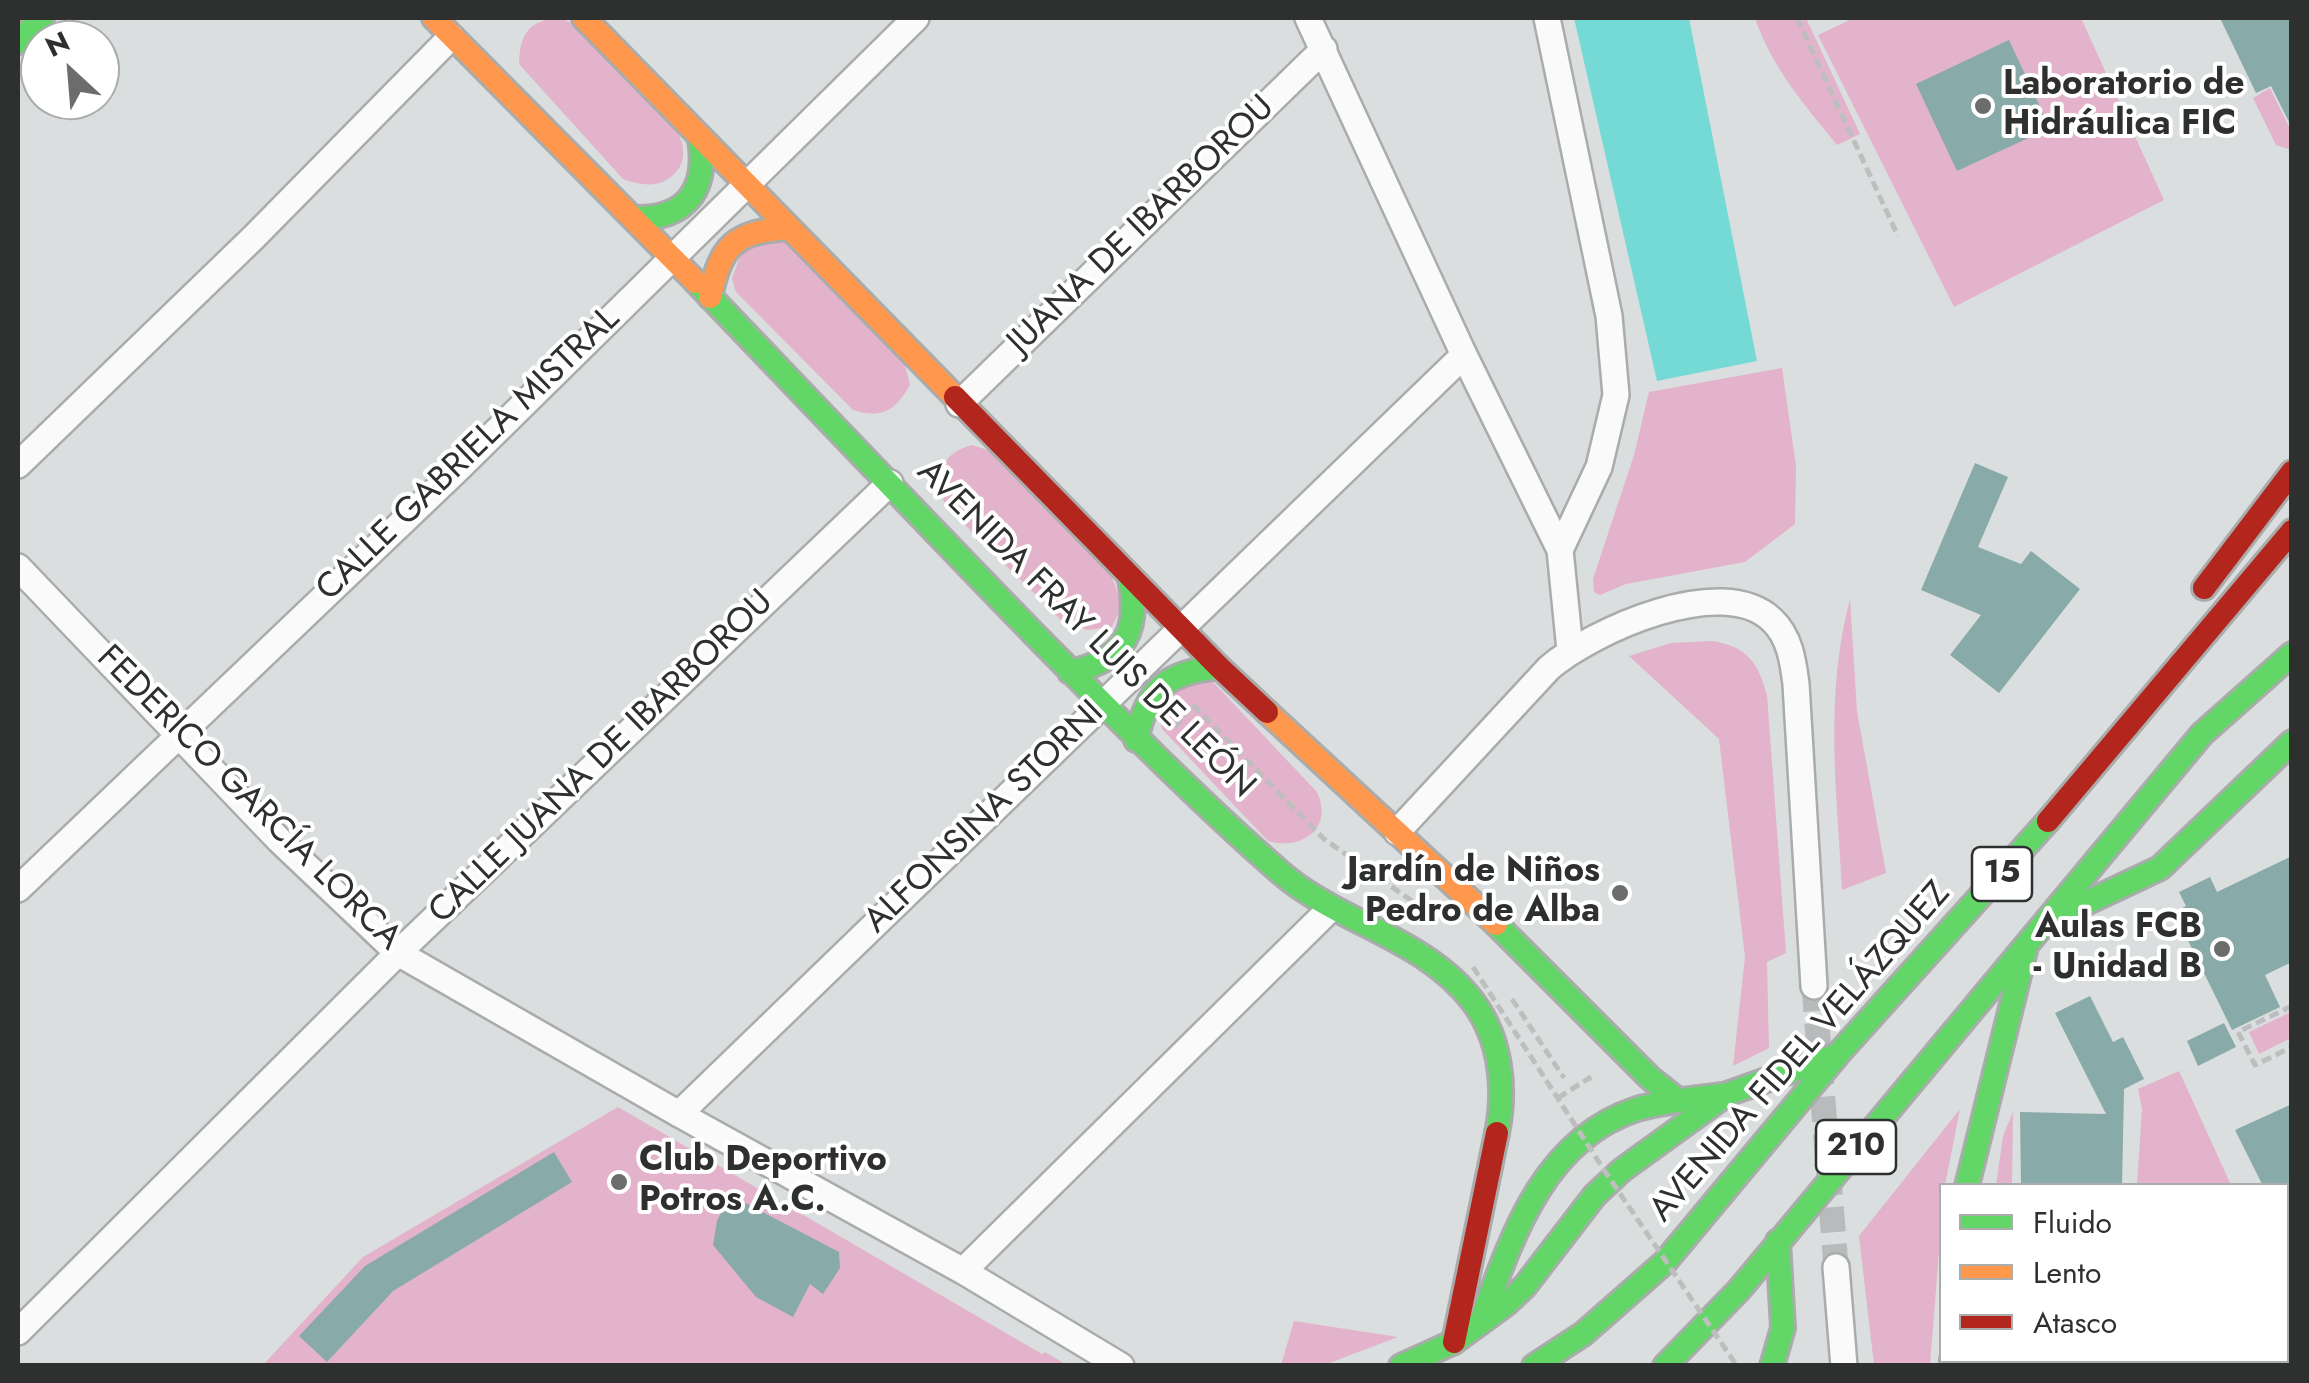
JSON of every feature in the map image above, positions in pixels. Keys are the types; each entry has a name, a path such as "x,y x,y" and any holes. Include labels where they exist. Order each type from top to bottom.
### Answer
{"main road":[{"path":"18,42 42,18"},
{"name":"AVENIDA FRAY LUIS DE LEÓN","path":"584,18 1224,671 1397,832 1650,1078 1680,1100"},
{"name":"AVENIDA FRAY LUIS DE LEÓN","path":"442,27 635,218 1144,746 1287,878 1329,910 1414,954 1447,976 1472,1001 1490,1032 1500,1070 1502,1109 1454,1342"},
{"path":"635,218 663,216 692,197 704,173 700,139"},
{"path":"710,296 720,256 730,242 763,229 789,228"},
{"name":"15","path":"2160,687 2187,618 2212,576 2292,472"},
{"name":"AVENIDA FIDEL VELÁZQUEZ","path":"1534,1366 1578,1340 1656,1274 1712,1212 1837,1055 1997,879 2292,532"},
{"path":"2264,565 2292,555"},
{"path":"1070,672 1100,664 1125,642 1135,614 1135,594 1129,575"},
{"name":"210","path":"1665,1366 1739,1290 2202,734 2292,654"},
{"path":"1144,746 1141,713 1159,686 1183,672 1224,671"},
{"path":"1968,1183 2035,932 2160,868 2292,742"},
{"path":"1480,1322 1521,1214 1545,1174 1570,1147 1630,1111 1727,1094 1837,1055"},
{"path":"1400,1366 1454,1342 1525,1286 1596,1194 1622,1170 1727,1094"},
{"path":"1772,1366 1783,1328 1778,1241"}],"street":[{"name":"CALLE GABRIELA MISTRAL","path":"18,889 456,471 916,18"},
{"path":"1308,18 1464,355 1560,550 1570,650"},
{"path":"1547,18 1610,316 1616,395 1599,467 1560,550"},
{"path":"18,464 253,238 442,27"},
{"name":"JUANA DE IBARBOROU","path":"960,404 1324,49"},
{"name":"ALFONSINA STORNI","path":"679,1114 1464,355"},
{"name":"CALLE JUANA DE IBARBOROU","path":"18,1332 398,953 890,483"},
{"name":"FEDERICO GARCÍA LORCA","path":"18,567 279,840 398,953 964,1271 1121,1366"},
{"path":"1397,832 1570,650 1635,621 1693,605 1726,602 1755,608 1780,628 1792,653 1814,986"},
{"path":"964,1271 1329,910"},
{"path":"1836,1267 1844,1366"}],"path":[{"path":"1797,18 1898,236"},
{"path":"1144,746 1224,671"},
{"path":"1193,704 1324,840 1419,906"},
{"path":"1485,958 1473,967 1737,1366"},
{"path":"1505,988 1564,1078"},
{"path":"2292,1006 2238,1032 2255,1065 2292,1047"}],"shaded area":[{"path":"561,18 577,26 674,127 681,139 683,158 678,170 667,179 649,184 623,179 519,64 521,44 528,30 541,22"},
{"path":"1755,18 1806,18 1860,134 1837,145 1780,69"},
{"path":"1854,18 2081,18 2164,200 1954,307 1818,35"},
{"path":"2270,88 2291,131 2291,150 2276,145 2253,98"},
{"path":"786,240 905,365 910,385 887,411 872,414 853,410 736,292 732,278 744,246"},
{"path":"1782,368 1796,466 1795,524 1745,562 1626,584 1600,595 1594,592 1593,579 1634,455 1649,392"},
{"path":"973,445 990,451 1109,569 1122,605 1112,627 1087,630 1061,620 946,506 941,486 943,468 953,454"},
{"path":"1850,599 1857,711 1886,873 1842,890 1835,708"},
{"path":"1713,641 1735,647 1749,658 1760,673 1767,695 1786,953 1767,962 1769,1048 1733,1066 1745,957 1719,739 1629,656 1671,643"},
{"path":"1212,681 1317,792 1321,816 1312,834 1292,843 1268,841 1162,729 1158,714 1167,688"},
{"path":"2291,1012 2291,1038 2259,1054 2249,1032"},
{"path":"2179,1071 2230,1183 2137,1183 2142,1109 2138,1089"},
{"name":"Club Deportivo Potros A.C.","path":"618,1107 1067,1365 262,1366 363,1257"},
{"path":"1960,1109 1945,1183 1939,1183 1939,1251 1930,1365 1874,1365 1859,1236"},
{"path":"2013,1112 2012,1183 1996,1183 2003,1136"},
{"path":"1294,1321 1398,1337 1324,1365 1281,1365"},
{"path":"2146,1363 2147,1365 1978,1365"}],"water":[{"path":"1574,18 1689,18 1757,361 1657,381"}],"building":[{"path":"2220,18 2292,18 2292,128 2271,86 2256,93"},
{"name":"Laboratorio de Hidráulica FIC","path":"2009,40 2050,128 1957,171 1916,84"},
{"path":"1975,463 2008,477 1978,547 2021,564 2031,551 2080,589 1999,693 1950,655 1981,615 1921,590"},
{"name":"Aulas FCB - Unidad B","path":"2292,856 2292,962 2265,975 2280,1007 2232,1030 2174,912 2186,906 2179,892 2210,877 2217,892"},
{"path":"2090,996 2113,1042 2123,1037 2144,1079 2124,1089 2122,1183 2021,1183 2020,1112 2106,1114 2055,1013"},
{"path":"2224,1023 2236,1047 2198,1066 2187,1041"},
{"path":"2292,1104 2292,1186 2262,1183 2235,1130"},
{"path":"554,1152 572,1182 393,1291 327,1362 299,1336 365,1266"},
{"path":"730,1195 839,1252 840,1268 823,1294 810,1284 793,1317 756,1297 713,1245 717,1221"}],"tunnel":[{"path":"1814,986 1836,1267"}],"traffic: fast":[{"path":"18,42 42,18"},
{"path":"635,218 668,213 690,198 701,173 700,139"},
{"path":"696,282 1036,636 1218,816 1304,890 1408,947 1455,981 1483,1017 1496,1049 1501,1082 1497,1133"},
{"path":"1070,672 1105,659 1125,639 1133,611 1129,575"},
{"path":"1665,1366 1739,1290 2202,734 2292,654"},
{"path":"1136,740 1147,707 1162,686 1185,673 1219,667"},
{"path":"2054,918 2160,868 2292,742"},
{"path":"1534,1366 1583,1334 1665,1262 1839,1053 2048,821"},
{"path":"1496,924 1650,1078 1679,1101"},
{"path":"1968,1183 2025,951"},
{"path":"1401,1366 1454,1342 1506,1304 1525,1286 1595,1195 1622,1170 1727,1094 1837,1055"},
{"path":"1482,1319 1506,1255 1536,1194 1578,1143 1605,1123 1637,1109 1721,1095"},
{"path":"1772,1366 1783,1328 1778,1241"}],"traffic: slow":[{"path":"434,18 696,282"},
{"path":"584,18 955,397"},
{"path":"710,297 719,264 733,244 755,233 789,228"},
{"path":"1267,712 1496,924"}],"traffic: jam":[{"path":"955,397 1267,712"},
{"path":"2204,588 2292,472"},
{"path":"2048,821 2292,531"},
{"path":"1454,1342 1497,1133"}],"place":[{"name":"Laboratorio de Hidráulica FIC","path":"1983,106"},
{"name":"Jardín de Niños Pedro de Alba","path":"1620,893"},
{"name":"Aulas FCB - Unidad B","path":"2222,949"},
{"name":"Club Deportivo Potros A.C.","path":"619,1182"}]}
